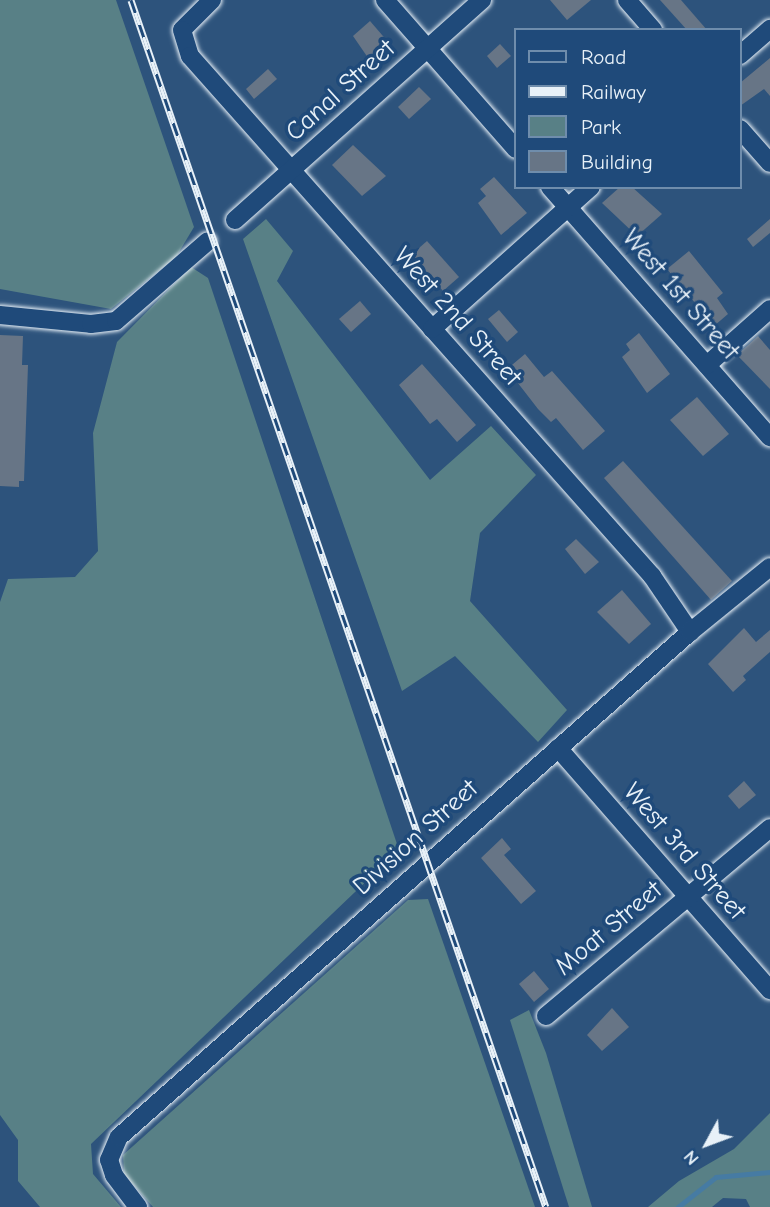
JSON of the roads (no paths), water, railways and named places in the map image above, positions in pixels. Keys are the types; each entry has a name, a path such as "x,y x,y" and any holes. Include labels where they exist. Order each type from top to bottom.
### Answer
{"street":[{"name":"West 2nd Street","path":"212,0 186,23 182,39 190,56 652,576 690,632"},
{"path":"385,0 514,147"},
{"name":"Canal Street","path":"235,220 482,0"},
{"path":"627,0 651,28"},
{"path":"742,53 770,29"},
{"path":"742,131 770,163"},
{"name":"West 1st Street","path":"552,189 770,437"},
{"path":"432,329 589,189"},
{"path":"0,315 91,324 116,321 207,242"},
{"path":"707,365 770,309"},
{"name":"Division Street","path":"138,1207 114,1175 109,1160 119,1137 690,632 769,569"},
{"name":"West 3rd Street","path":"558,748 770,990"},
{"name":"Moat Street","path":"547,1016 770,828"}],"waterway":[{"path":"678,1207 716,1177 770,1172"}],"railway":[{"path":"131,0 546,1207"}]}
